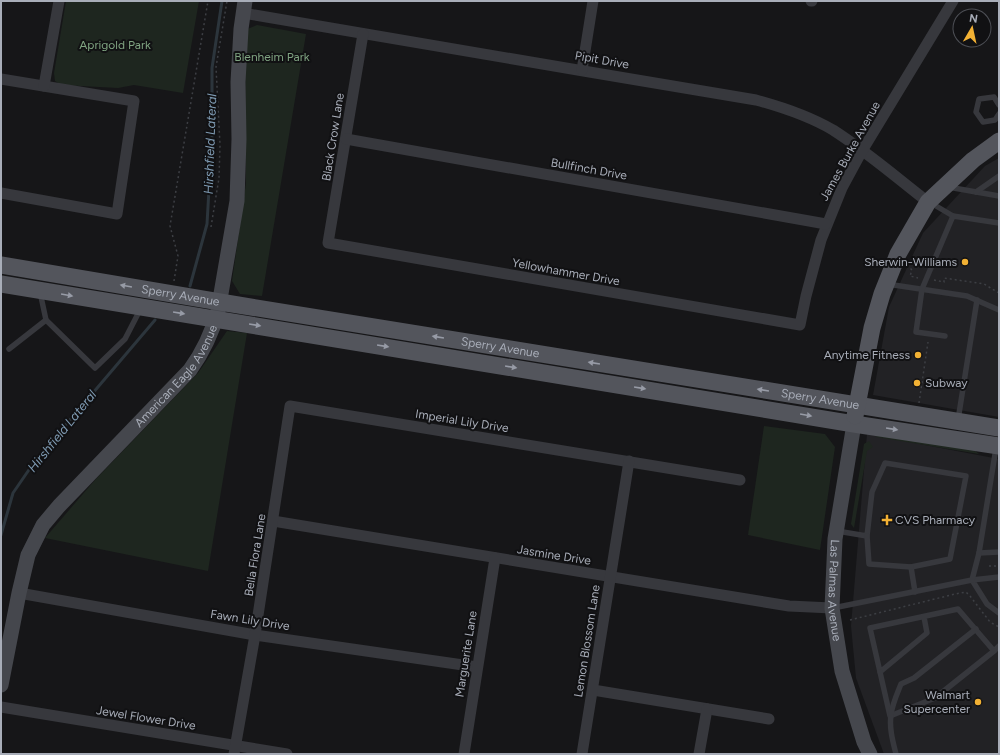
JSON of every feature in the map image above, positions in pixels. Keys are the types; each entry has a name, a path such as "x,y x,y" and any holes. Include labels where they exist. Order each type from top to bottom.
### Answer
{"main road":[{"path":"854,424 872,328 886,283 898,254 928,202 973,160 999,141"},
{"name":"Sperry Avenue","path":"1,265 220,302 999,428"},
{"name":"Sperry Avenue","path":"1,284 854,424 998,446"}],"street":[{"path":"44,86 59,1"},
{"path":"582,70 593,1"},
{"name":"James Burke Avenue","path":"800,325 814,265 826,224 842,188 862,151 953,1"},
{"name":"Pipit Drive","path":"244,7 363,34 756,100 787,108 832,130 928,202"},
{"name":"American Eagle Avenue","path":"1,685 19,593 28,555 34,540 43,525 59,506 190,370 202,351 216,319 236,201 240,139 238,82 244,7"},
{"name":"Black Crow Lane","path":"328,243 363,34"},
{"path":"1,79 134,101 117,214 1,193"},
{"name":"Bullfinch Drive","path":"346,139 826,224"},
{"name":"Yellowhammer Drive","path":"328,243 800,325"},
{"name":"Imperial Lily Drive","path":"290,406 740,480"},
{"name":"Bella Flora Lane","path":"234,750 255,635 290,406"},
{"name":"Las Palmas Avenue","path":"854,424 836,531 832,608 842,671 864,742 870,754"},
{"name":"Lemon Blossom Lane","path":"582,754 629,461"},
{"name":"Jasmine Drive","path":"273,521 788,606 832,608"},
{"name":"Marguerite Lane","path":"464,754 495,558"},
{"name":"Fawn Lily Drive","path":"19,593 255,635 477,668"},
{"path":"593,690 768,719"},
{"name":"Jewel Flower Drive","path":"1,707 234,750 287,754"},
{"path":"699,754 707,709"}],"lane":[{"path":"999,105 994,97 979,99 976,112 983,122 995,120 999,114"},
{"path":"995,120 999,127"},
{"path":"976,192 999,176"},
{"path":"944,186 999,196"},
{"path":"928,202 954,216 999,223"},
{"path":"945,336 916,332 922,289 954,216"},
{"path":"886,283 967,296 999,310"},
{"path":"40,290 46,320 95,368 124,339 141,307"},
{"path":"957,421 977,300"},
{"path":"9,349 46,320"},
{"path":"998,446 979,553 972,580 987,604 999,613"},
{"path":"885,463 966,476 950,559 911,567 869,564 867,536 872,492 885,463"},
{"path":"836,531 867,536"},
{"path":"979,553 999,552"},
{"path":"911,567 915,592"},
{"path":"832,608 999,576"},
{"path":"896,754 890,716 870,628 958,609 994,650"},
{"path":"880,672 927,633 924,617"},
{"path":"890,716 900,684 914,678 976,628"},
{"path":"890,716 935,698 999,646"}],"path":[{"path":"173,284 178,256 170,226 208,1"},
{"path":"212,227 219,178 220,144 216,67 227,1"},
{"path":"904,263 912,270 910,276 944,282 944,278 984,284 999,293"},
{"path":"918,404 928,342"},
{"path":"989,566 999,566"}],"shaded area":[{"path":"999,158 999,417 873,395 889,307 923,233 985,166"},
{"path":"867,434 999,459 999,754 884,754 856,678 851,626"}],"green space":[{"name":"Aprigold Park","path":"66,1 199,1 183,93 134,85 118,88 62,85 55,81 54,73"},
{"name":"Blenheim Park","path":"257,25 306,34 262,296 240,294 232,281 246,183 245,30"},
{"path":"227,331 247,333 208,571 45,538 95,480 198,373"},
{"path":"764,426 825,434 835,447 820,550 748,535"},
{"path":"877,434 974,450 979,454 876,437"},
{"path":"869,441 873,447 867,451 854,528 851,524 864,444"}],"waterway":[{"name":"Hirshfield Lateral","path":"190,286 207,224 212,136 212,68 222,1"},
{"name":"Hirshfield Lateral","path":"1,535 13,493 35,461 155,320"}],"place":[{"name":"Sherwin-Williams","path":"965,262"},
{"name":"Anytime Fitness","path":"918,355"},
{"name":"Subway","path":"917,383"},
{"name":"CVS Pharmacy","path":"887,520"},
{"name":"Walmart Supercenter","path":"978,702"}]}
